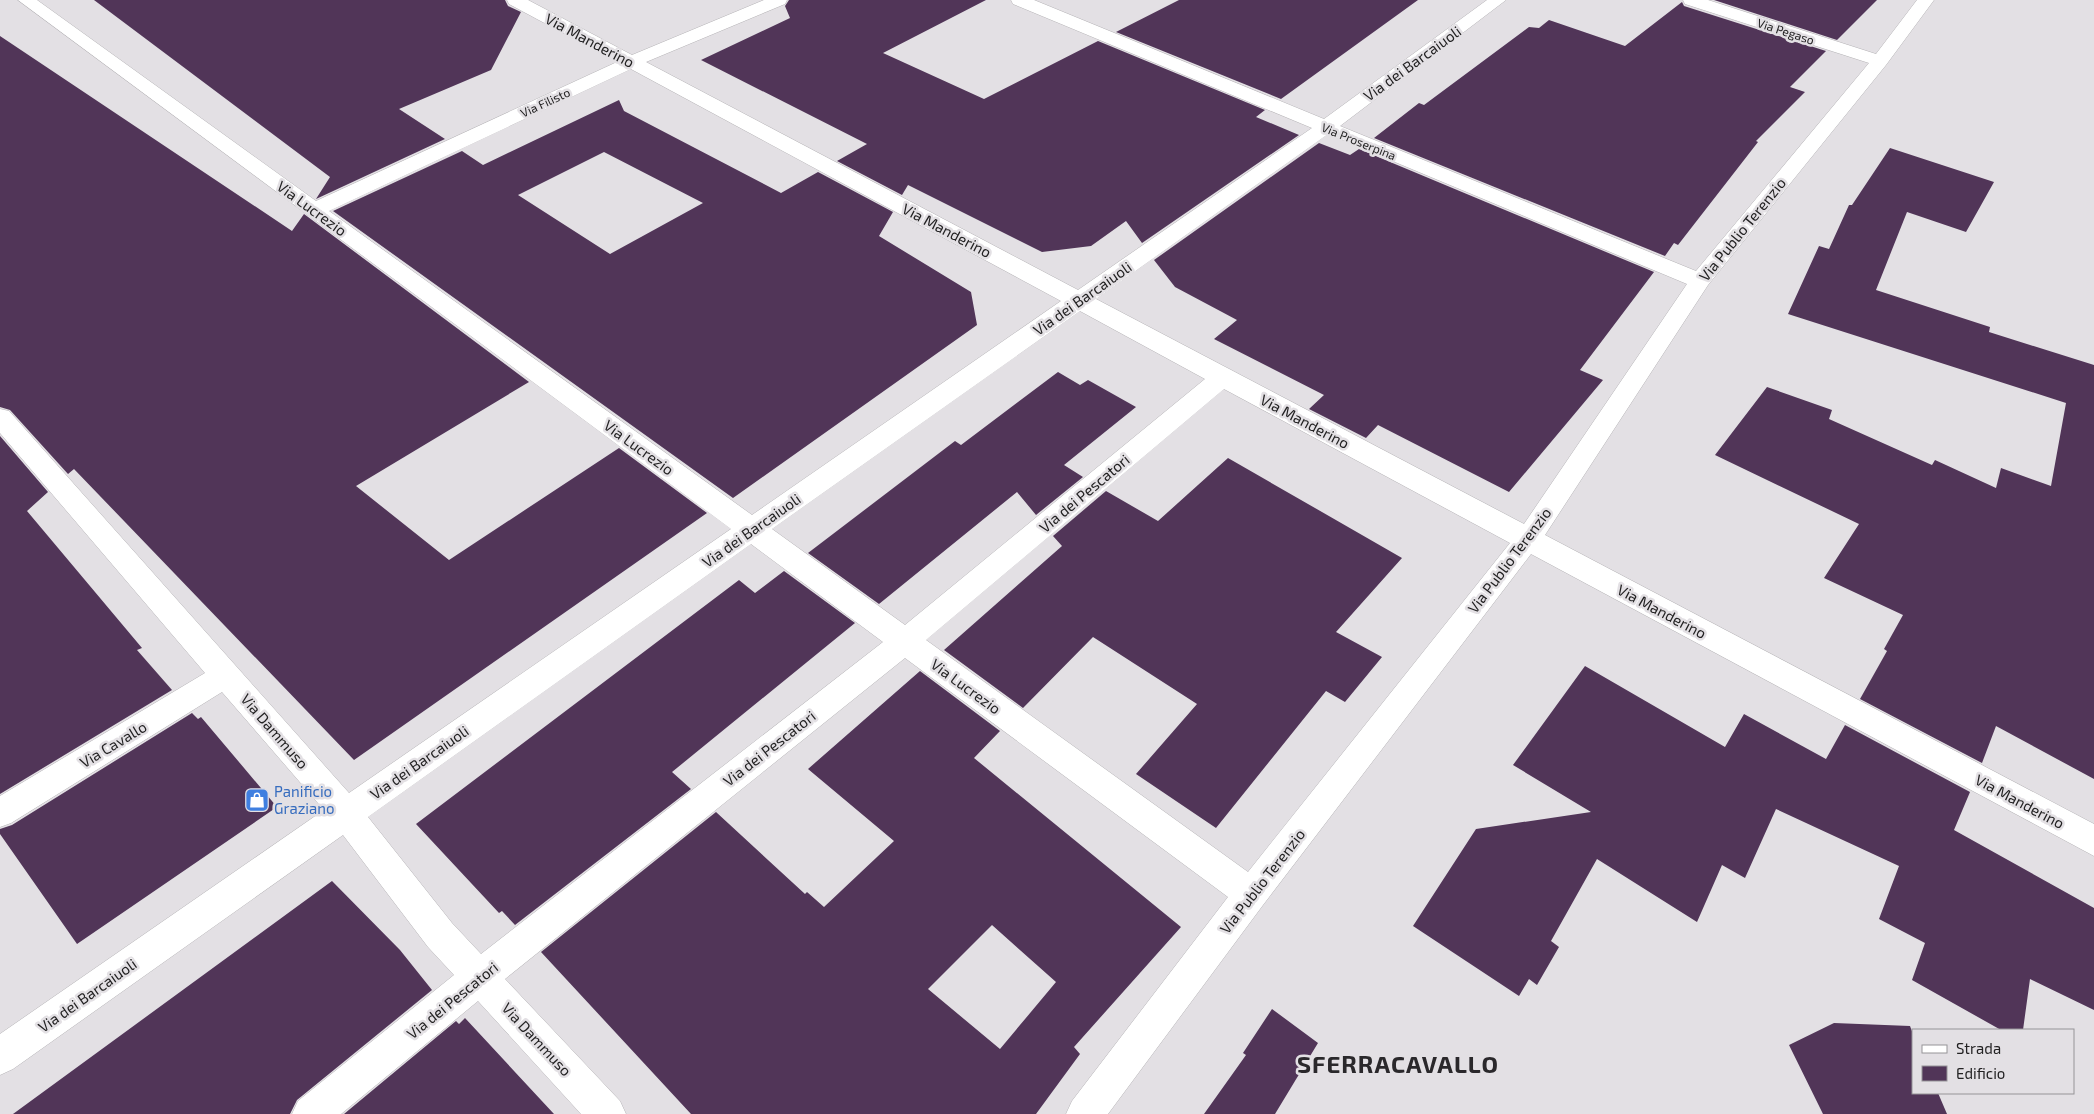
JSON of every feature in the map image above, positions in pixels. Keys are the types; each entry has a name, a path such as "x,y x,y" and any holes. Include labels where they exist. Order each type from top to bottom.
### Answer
{"street":[{"name":"Via Lucrezio","path":"26,0 1251,894"},
{"name":"Via Manderino","path":"516,0 2094,841"},
{"name":"Via Filisto","path":"314,210 631,62 779,0"},
{"name":"Via Proserpina","path":"1019,0 1700,281"},
{"name":"Via dei Barcaiuoli","path":"0,1056 1326,127 1498,0"},
{"name":"Via Pegaso","path":"1691,0 1880,61"},
{"name":"Via Publio Terenzio","path":"1085,1114 1251,894 1528,539 1700,281 1880,61 1926,0"},
{"name":"Via dei Pescatori","path":"311,1114 480,977 905,641 1223,377"},
{"name":"Via Dammuso","path":"0,416 346,813 440,935 607,1114"},
{"name":"Via Cavallo","path":"0,813 226,675"}],"building":[{"path":"94,0 505,0 508,6 521,12 491,70 399,109 445,139 316,199 330,177"},
{"path":"789,0 986,0 883,53 984,99 1098,41 1265,110 1256,117 1299,135 1142,243 1126,221 1091,246 1042,252 908,185 902,195 837,161 867,144 701,60 790,18 785,6"},
{"path":"1179,0 1418,0 1281,99 1116,32"},
{"path":"1714,0 1877,0 1837,40"},
{"path":"1682,2 1684,6 1826,51 1790,87 1805,92 1756,141 1758,142 1678,245 1674,243 1665,256 1374,138 1419,103 1424,105 1529,27 1539,28 1549,20 1625,46"},
{"path":"0,36 292,231 304,214 529,382 356,486 449,560 619,448 707,513 354,760 74,469 68,474 10,410 0,407"},
{"path":"619,100 624,111 781,193 818,172 893,212 879,236 971,292 977,325 733,498 333,211 462,151 483,165","holes":["604,152 703,203 610,254 518,195"]},
{"path":"1319,143 1350,155 1359,149 1654,272 1580,370 1603,380 1509,492 1378,425 1366,438 1309,409 1324,395 1214,339 1237,320 1175,287 1154,260"},
{"path":"1890,148 1994,182 1966,232 1907,212 1876,290 1990,327 1989,332 2094,365 2094,779 1996,726 1982,763 1860,699 1887,651 1884,649 1903,615 1824,578 1859,524 1715,455 1767,387 1832,410 1829,419 1932,465 1935,460 1996,488 2001,468 2051,486 2066,403 1788,314 1819,246 1829,249 1849,205 1852,205"},
{"path":"1058,372 1080,385 1088,380 1136,407 1064,465 1083,477 1036,515 1017,492 879,604 808,553 955,441 961,445"},
{"path":"0,436 48,492 27,511 142,648 137,650 172,690 0,794"},
{"path":"1228,458 1402,558 1336,632 1382,657 1345,702 1326,691 1216,828 1136,774 1197,704 1093,637 1023,708 944,650 1062,546 1053,536 1106,491 1158,521"},
{"path":"784,571 855,623 672,772 691,789 515,925 502,911 499,913 416,824 739,580 755,593"},
{"path":"1585,666 1725,747 1744,714 1826,759 1845,725 1970,792 1954,830 2094,908 2094,1010 2030,979 2023,1029 1999,1029 1912,980 1925,943 1879,919 1899,866 1776,809 1745,878 1722,865 1697,922 1597,859 1551,941 1559,947 1537,985 1529,979 1519,996 1413,926 1476,829 1591,812 1513,765"},
{"path":"920,671 1000,731 974,758 1181,927 1074,1047 1080,1054 1036,1114 691,1114 541,952 716,812 805,894 807,892 824,907 894,841 808,769","holes":["992,925 1056,982 1000,1049 928,989"]},
{"path":"192,713 198,719 201,717 277,807 77,944 0,834 0,829 12,825"},
{"path":"332,881 400,950 432,990 297,1100 290,1114 13,1114"},
{"path":"1272,1009 1318,1043 1275,1114 1204,1114 1246,1055 1243,1053"},
{"path":"465,1018 554,1114 344,1114 456,1021 459,1024"},
{"path":"1834,1023 1910,1026 1912,1031 1912,1094 1938,1094 1947,1114 1823,1114 1789,1045"}],"place":[{"name":"Panificio Graziano","path":"257,800"}],"district":[{"name":"SFERRACAVALLO","path":"1398,1063"}]}
